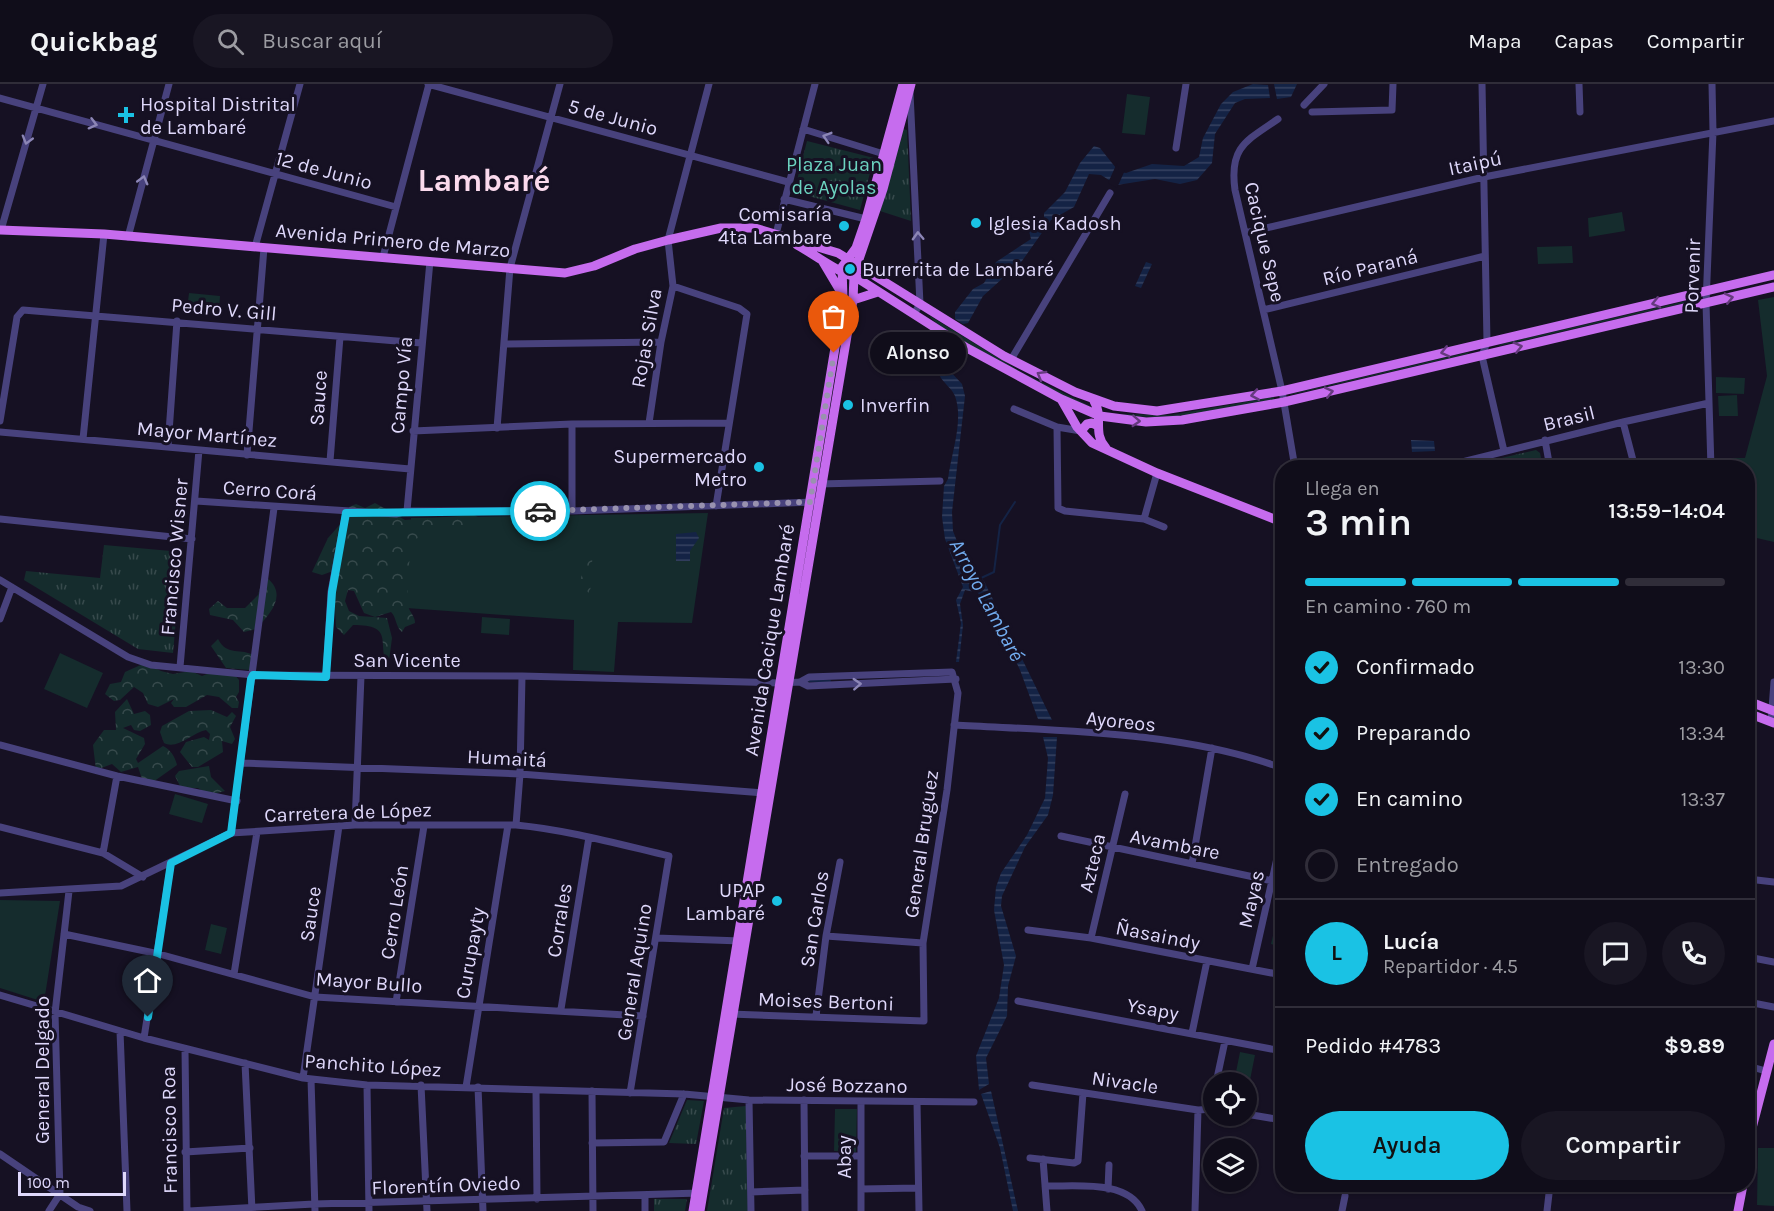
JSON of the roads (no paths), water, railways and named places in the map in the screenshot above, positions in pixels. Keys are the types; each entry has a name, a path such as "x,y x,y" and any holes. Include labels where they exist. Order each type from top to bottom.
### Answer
{"main road":[{"name":"Avenida Cacique Lambaré","path":"853,262 889,156 908,86"},
{"name":"Avenida Cacique Lambaré","path":"849,275 858,271 853,262 889,156"},
{"name":"Avenida Primero de Marzo","path":"1,230 104,234 565,273 594,266 635,249 668,240 733,227 755,228 838,253 974,337 1051,381 1094,400 1129,409 1156,411 1282,391 1774,275"},
{"name":"Avenida Primero de Marzo","path":"776,234 869,285 967,348 1061,399 1100,416 1127,421 1182,420 1284,402 1774,287"},
{"path":"818,255 848,300 878,292"},
{"name":"Avenida Cacique Lambaré","path":"700,1211 700,1193 848,300 849,275 843,265 853,262"},
{"path":"1061,399 1083,433 1109,451 1275,519"},
{"path":"1094,400 1100,416 1098,430 1109,451"},
{"path":"1083,433 1090,437 1098,430"},
{"path":"1755,704 1773,710"},
{"path":"1755,716 1772,723"},
{"path":"1755,1110 1774,1044"},
{"path":"1738,1211 1741,1192"},
{"name":"Avenida Cacique Lambaré","path":"693,1211 700,1193"}],"street":[{"path":"1,230 43,84"},
{"path":"128,237 169,84"},
{"path":"247,455 258,329 260,247 275,174 300,84"},
{"path":"383,257 429,84"},
{"name":"5 de Junio","path":"429,84 788,182"},
{"path":"497,428 510,268 560,84"},
{"name":"Rojas Silva","path":"649,423 661,342 673,286 668,240 709,84"},
{"path":"776,234 815,84"},
{"path":"1176,148 1186,84"},
{"path":"1304,105 1324,84"},
{"path":"1312,112 1392,110 1393,84"},
{"path":"1482,84 1487,342 1482,356 1504,451"},
{"path":"1579,84 1580,112"},
{"name":"Porvenir","path":"1711,460 1706,303 1713,132 1712,84"},
{"path":"908,86 920,304 914,314"},
{"name":"12 de Junio","path":"0,98 396,207"},
{"name":"Cacique Sepe","path":"1278,119 1245,141 1234,160 1235,190 1282,391 1294,460"},
{"name":"Itaipú","path":"1245,233 1484,177 1774,121"},
{"path":"802,129 889,156"},
{"path":"1012,358 1110,193"},
{"path":"784,199 866,219"},
{"path":"84,439 104,234"},
{"name":"Río Paraná","path":"1263,310 1485,256"},
{"name":"Campo Vía","path":"407,511 430,261"},
{"path":"673,286 739,308 747,314 716,506"},
{"name":"Pedro V. Gill","path":"2,398 17,317 24,310 421,343"},
{"path":"168,446 177,321"},
{"name":"Sauce","path":"330,461 340,337"},
{"path":"504,344 661,342"},
{"path":"0,421 2,398"},
{"name":"Brasil","path":"1469,460 1545,440 1709,403"},
{"path":"1014,409 1057,427 1083,433"},
{"path":"1623,422 1633,460"},
{"path":"413,431 572,424 729,423"},
{"path":"572,424 572,511"},
{"path":"1057,427 1059,508 1065,511 1144,519 1164,527"},
{"name":"Mayor Martínez","path":"0,432 410,470"},
{"path":"1545,440 1549,460"},
{"name":"Francisco Wisner","path":"180,667 199,450"},
{"path":"1144,519 1157,472"},
{"path":"817,484 940,481"},
{"name":"Cerro Corá","path":"196,501 346,513 396,514 407,511 572,511 814,502"},
{"path":"231,833 274,507"},
{"path":"326,677 332,592 346,513"},
{"path":"0,519 192,539"},
{"name":"San Vicente","path":"0,580 128,657 151,665 253,675 522,676 800,682 808,686 954,675"},
{"path":"0,619 12,587"},
{"name":"General Bruguez","path":"924,1022 923,943 947,790 958,693 954,675"},
{"path":"355,825 361,676"},
{"name":"Curupayty","path":"466,1087 477,1004 520,774 522,676"},
{"path":"1772,723 1774,682"},
{"name":"Ayoreos","path":"954,725 1060,731 1212,748 1242,754 1275,766"},
{"path":"0,745 117,776 237,801"},
{"path":"1192,864 1212,748"},
{"name":"Humaitá","path":"242,763 520,774 766,793"},
{"path":"103,853 117,776"},
{"name":"Azteca","path":"1091,938 1125,794"},
{"name":"Carretera de López","path":"0,893 69,891 121,886 231,833 355,825 512,825 565,830 669,856"},
{"name":"Sauce","path":"314,1208 307,1079 315,997 339,826"},
{"name":"Cerro León","path":"396,1002 423,826"},
{"path":"0,827 103,853 143,877"},
{"path":"234,974 257,832"},
{"name":"Avambare","path":"1061,836 1275,882"},
{"name":"Corrales","path":"561,1009 589,837"},
{"name":"General Aquino","path":"630,1093 669,856"},
{"name":"San Carlos","path":"816,1016 826,936 840,862"},
{"path":"144,1038 159,954 171,863"},
{"name":"Mayas","path":"1252,969 1275,868"},
{"path":"1755,880 1774,882"},
{"name":"General Delgado","path":"60,1194 55,1013 69,891"},
{"name":"Ñasaindy","path":"1028,930 1091,938 1275,974"},
{"name":"Mayor Bullo","path":"64,934 159,954 315,997 477,1004 643,1016"},
{"path":"826,936 923,943"},
{"path":"656,938 742,941"},
{"path":"1755,958 1774,962"},
{"path":"1192,1033 1207,961"},
{"name":"Panchito López","path":"0,995 144,1038 307,1079 367,1085 684,1094 716,1097"},
{"name":"Ysapy","path":"1018,1001 1275,1050"},
{"path":"1755,1003 1774,1007"},
{"name":"Moises Bertoni","path":"730,1014 924,1022"},
{"path":"120,1031 127,1211"},
{"path":"1218,1072 1225,1041"},
{"name":"Francisco Roa","path":"185,1049 185,1152 188,1211"},
{"path":"245,1063 252,1209"},
{"path":"1755,1068 1766,1071"},
{"path":"367,1085 369,1208"},
{"path":"422,1085 427,1207"},
{"name":"Nivacle","path":"1032,1085 1203,1110"},
{"path":"478,1087 483,1211"},
{"path":"536,1090 537,1199"},
{"path":"592,1091 593,1211"},
{"path":"1030,1158 1074,1163 1078,1161 1083,1093"},
{"path":"592,1143 664,1142 684,1094"},
{"name":"José Bozzano","path":"716,1097 749,1100 974,1102"},
{"path":"749,1100 751,1211"},
{"path":"804,1100 806,1211"},
{"name":"Abay","path":"861,1102 861,1211"},
{"path":"917,1102 919,1211"},
{"path":"1195,1211 1198,1110"},
{"path":"1257,1116 1275,1119"},
{"path":"185,1152 250,1149"},
{"path":"0,1154 78,1207 90,1211"},
{"path":"804,1156 861,1156"},
{"path":"1043,1159 1047,1211"},
{"path":"1108,1189 1109,1165"},
{"path":"1045,1186 1108,1189 1129,1194 1138,1201 1142,1211"},
{"path":"861,1189 918,1188"},
{"path":"751,1192 805,1190"},
{"path":"1546,1211 1549,1192"},
{"name":"Florentín Oviedo","path":"188,1211 427,1207 482,1201 700,1193"},
{"path":"49,1211 60,1194"},
{"path":"645,1196 645,1211"},
{"path":"1342,1211 1345,1196"}],"water":[{"path":"1253,84 1268,85 1270,98 1245,99 1235,103 1215,134 1212,163 1197,180 1180,184 1155,179 1117,185 1121,172 1126,173 1152,164 1184,166 1199,157 1203,138 1221,104 1233,92"},
{"path":"1274,84 1297,84 1291,97 1277,99"},
{"path":"1094,146 1100,148 1116,168 1112,182 1101,175 1089,174 1074,207 1051,220 1022,261 983,296 968,323 963,324 955,319 955,312 973,289 984,283 996,262 1031,239 1029,231 1038,230 1044,220 1044,213 1065,192 1080,163"},
{"path":"1146,262 1152,264 1141,288 1135,286"},
{"name":"Arroyo Lambaré","path":"936,337 950,346 948,369 962,384 965,396 952,512 953,531 964,559 984,581 1052,720 1038,719 1020,670 998,625 978,593 965,590 960,604 963,625 959,662 956,662 961,623 956,600 963,587 945,539 942,517 944,486 948,479 958,416 955,396 941,378 937,368"},
{"path":"1411,440 1434,441 1435,451 1412,452"},
{"path":"696,532 699,538 690,551 690,561 676,561 676,534"},
{"path":"1043,737 1057,737 1053,795 1048,815 1025,847 1002,896 1001,906 1016,956 1008,986 1007,1016 986,1058 989,1084 979,1090 976,1056 999,998 1004,965 994,910 996,887 1001,873 1027,835 1045,798 1048,758"},
{"path":"991,1091 1018,1211 1013,1211 1000,1148 981,1094"}],"waterway":[{"name":"Arroyo Lambaré","path":"979,579 994,572 1000,525 1015,502"},
{"path":"809,681 830,681"}],"place":[{"name":"Hospital Distrital de Lambaré","path":"126,115"},
{"name":"Iglesia Kadosh","path":"976,223"},
{"name":"Comisaría 4ta Lambare","path":"844,226"},
{"name":"Burrerita de Lambaré","path":"850,269"},
{"name":"Alonso","path":"834,353"},
{"name":"Inverfin","path":"848,405"},
{"name":"Supermercado Metro","path":"759,467"},
{"name":"UPAP Lambaré","path":"777,901"}],"district":[{"name":"Lambaré","path":"484,180"}],"park label":[{"name":"Plaza Juan de Ayolas","path":"834,176"}]}
